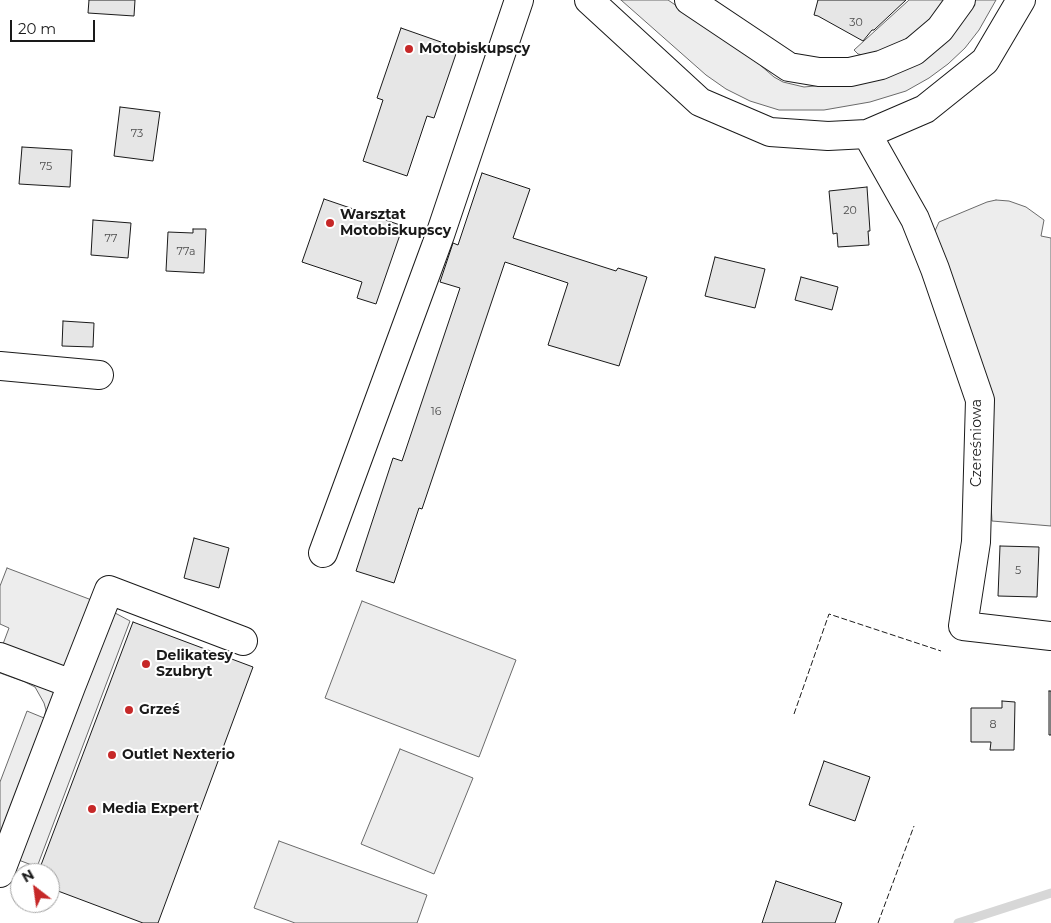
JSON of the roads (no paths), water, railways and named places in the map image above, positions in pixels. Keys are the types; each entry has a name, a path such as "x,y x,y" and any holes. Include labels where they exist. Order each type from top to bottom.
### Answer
{"street":[{"path":"323,554 440,235 519,0"},
{"path":"589,0 700,102 770,132 828,136 867,134 925,109 985,61 1021,0"},
{"path":"689,0 789,67 819,72 850,72 881,65 914,50 940,29 961,0"},
{"name":"Czereśniowa","path":"867,134 915,219 935,269 980,400 976,542 963,626 1051,636"},
{"path":"0,366 99,375"},
{"path":"0,873 109,590 243,641"},
{"path":"0,657 72,684"}],"waterway":[{"path":"958,923 1051,893"}],"place":[{"name":"Motobiskupscy","path":"409,49"},
{"name":"Warsztat Motobiskupscy","path":"330,223"},
{"name":"Delikatesy Szubryt","path":"146,664"},
{"name":"Grześ","path":"129,710"},
{"name":"Outlet Nexterio","path":"112,755"},
{"name":"Media Expert","path":"92,809"}]}
